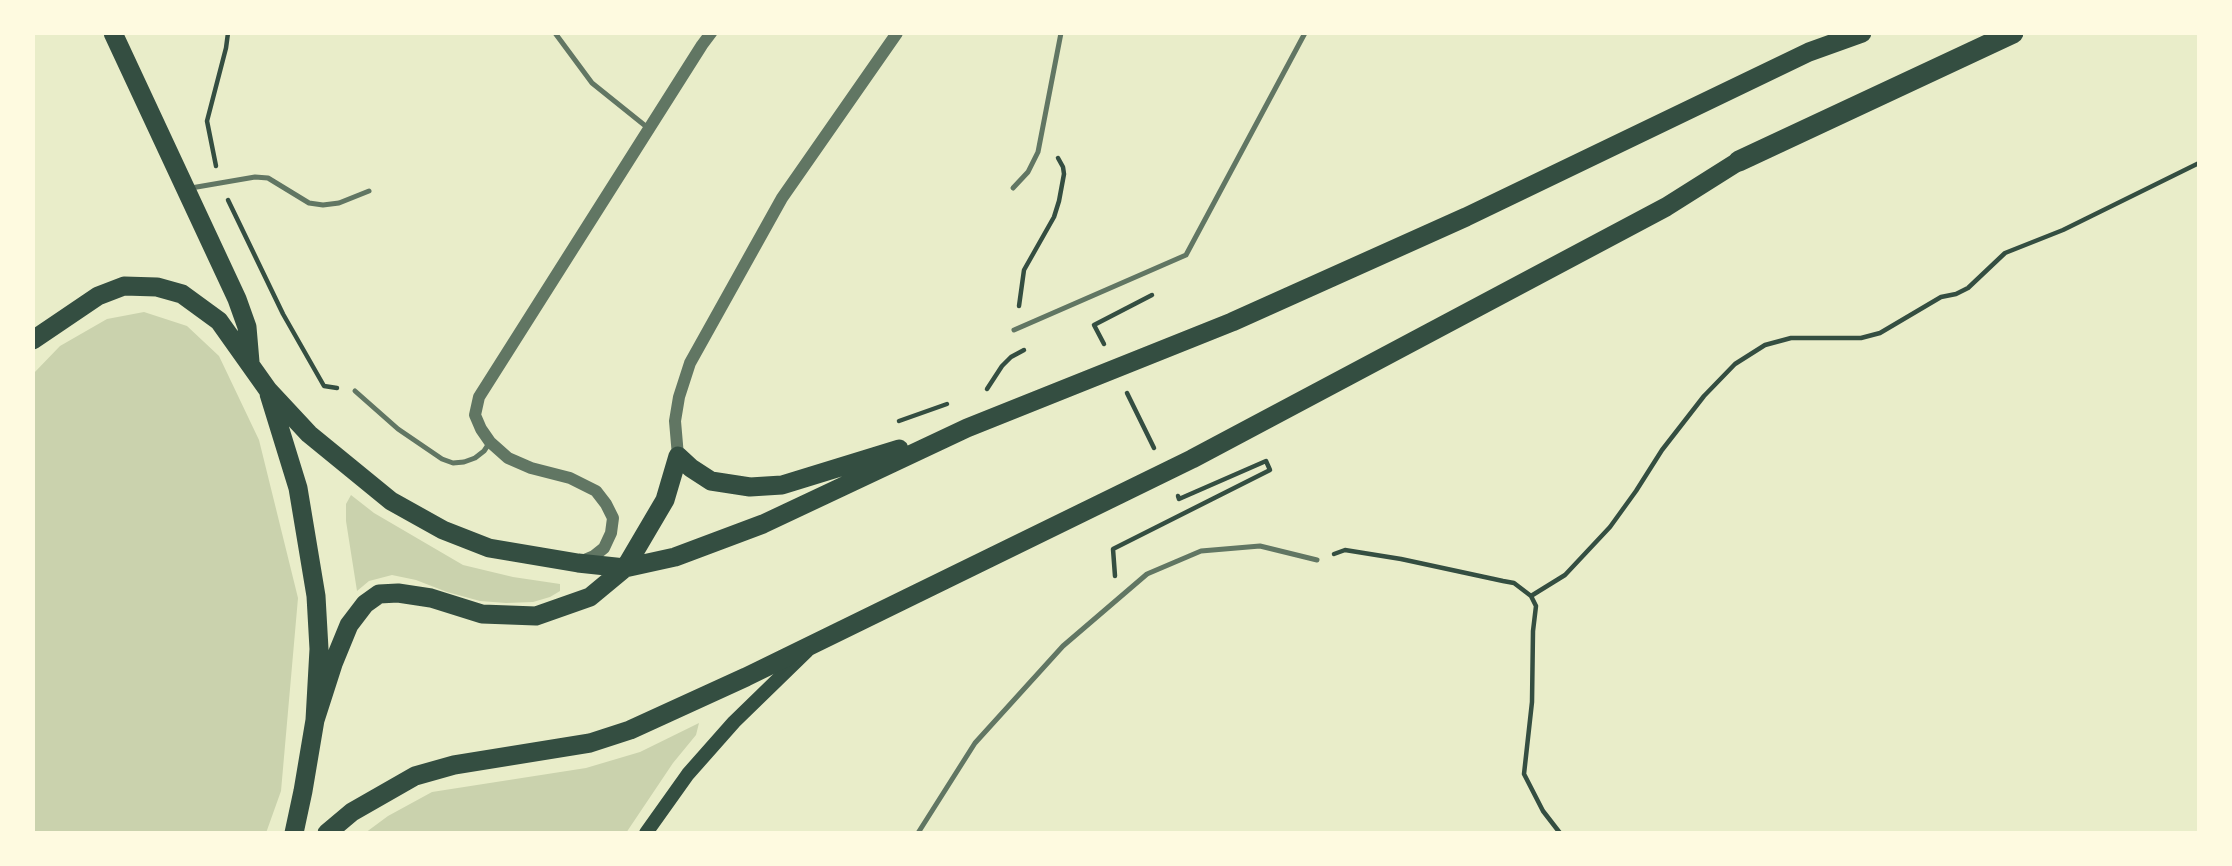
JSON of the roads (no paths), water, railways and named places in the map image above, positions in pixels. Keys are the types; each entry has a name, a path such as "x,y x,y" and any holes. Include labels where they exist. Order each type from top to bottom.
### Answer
{"highway":[{"path":"113,33 237,299 247,327 250,363"},
{"path":"33,340 98,296 124,286 157,287 182,294 219,321 268,390 309,434 391,502 443,530 489,548 625,568 675,557 763,524 967,428 1244,316 1466,217 1809,52 1862,33"},
{"path":"327,833 352,812 415,776 454,765 590,743 630,730 746,677 1192,459 1665,207 1739,161 2013,33"},
{"path":"268,390 298,488 316,596 319,649 315,720 294,833"},
{"path":"315,720 349,625 365,604 379,594 398,593 431,598 482,614 536,616 590,597 625,568 665,500 678,456 711,481 750,487 782,485 967,428"}],"main road":[{"path":"646,833 688,774 734,722 817,641"}],"street":[{"path":"578,562 594,556 604,548 614,517 606,504 596,491 570,478 531,468 508,457 490,442 475,415 480,397 711,33"},
{"path":"678,456 675,421 678,397 690,363 782,198 897,33"}],"lane":[{"path":"555,33 592,83 648,129"},
{"path":"1013,188 1027,172 1038,152 1061,33"},
{"path":"1014,330 1186,255 1305,33"},
{"path":"185,189 255,177 268,178 309,203 323,205 339,203 369,191"},
{"path":"355,391 398,429 442,459 453,463 464,462 475,458 490,442"},
{"path":"918,833 975,743 1063,646 1147,574 1201,551 1260,546 1317,560"}]}
